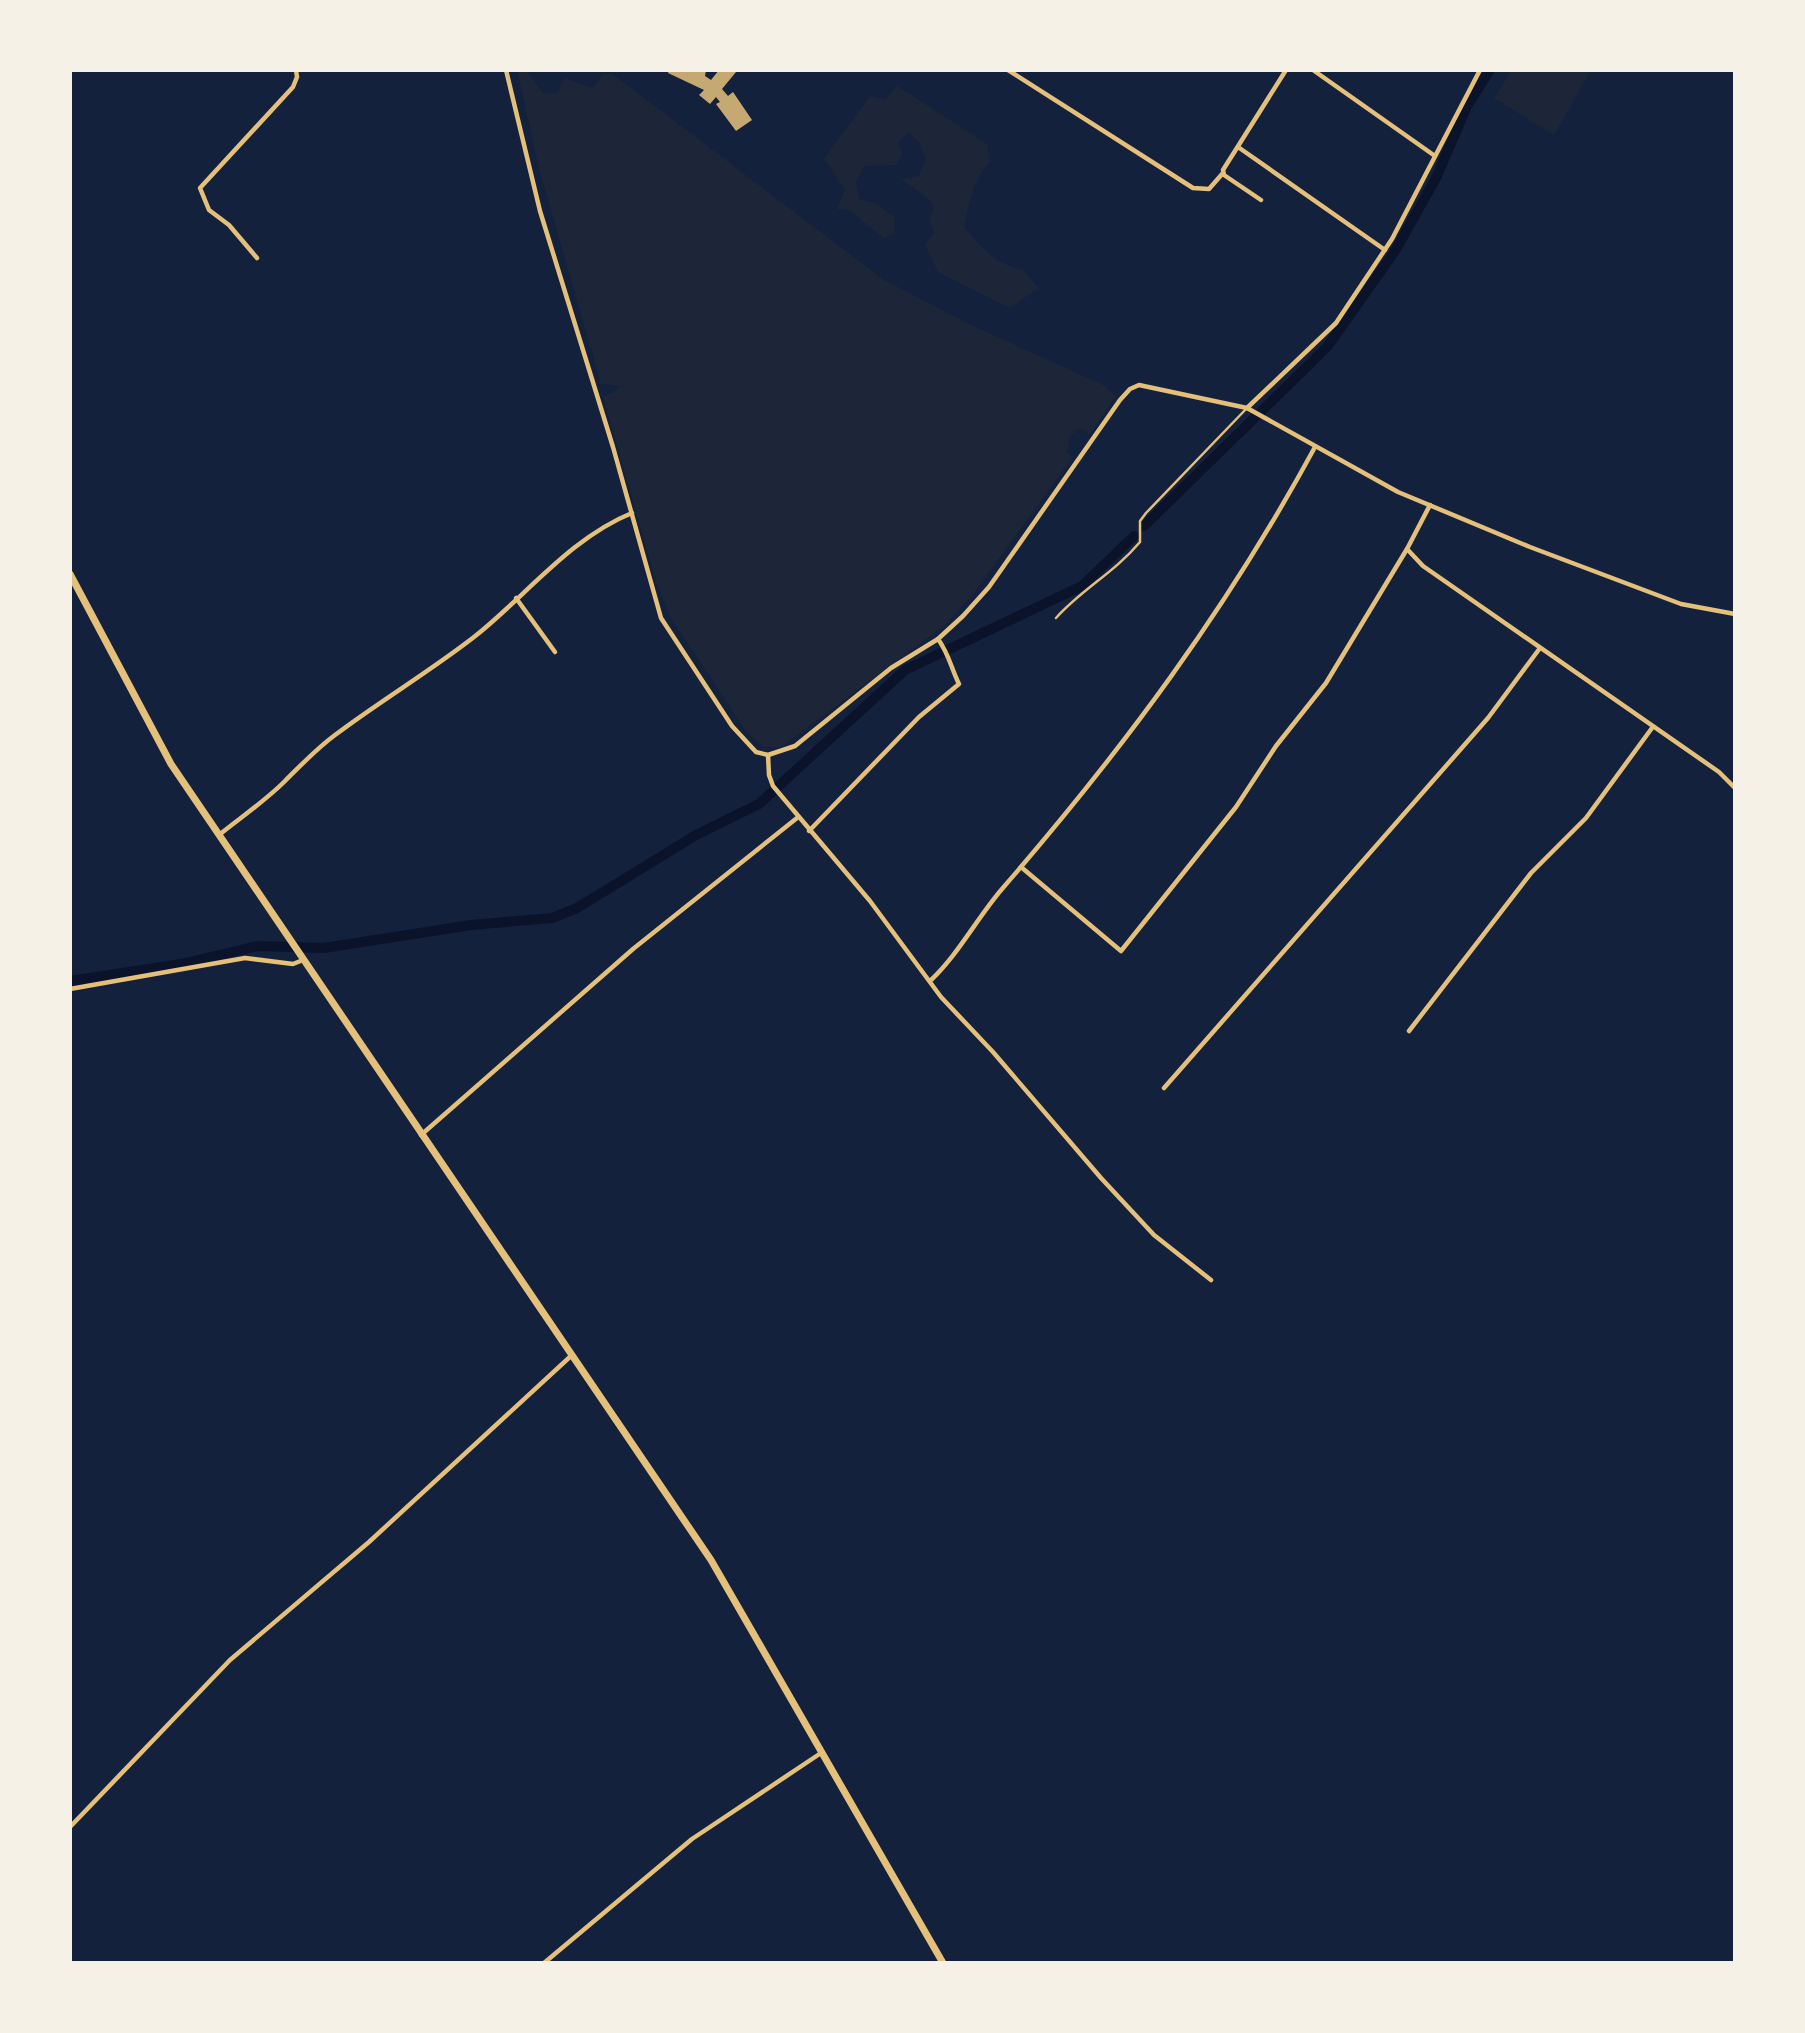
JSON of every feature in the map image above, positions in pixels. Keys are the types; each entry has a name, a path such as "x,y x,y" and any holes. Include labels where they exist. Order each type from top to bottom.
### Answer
{"main road":[{"path":"70,574 171,764 711,1560 943,1963"}],"street":[{"path":"257,258 229,225 209,210 200,188 293,87 297,77 296,70"},
{"path":"506,70 540,211 632,513 652,590 668,630 744,743 756,752 768,755 795,746 891,668 938,639 989,587 1130,389 1139,385 1247,408 1398,492 1681,604 1735,614"},
{"path":"1007,70 1193,188 1209,189 1223,173 1286,70"},
{"path":"1313,70 1435,156"},
{"path":"1247,408 1336,323 1385,250 1480,70"},
{"path":"1238,146 1385,250"},
{"path":"1223,173 1261,200"},
{"path":"930,981 1126,742 1266,538 1315,447"},
{"path":"1021,867 1121,951 1236,807 1276,746 1326,683 1407,549 1430,505"},
{"path":"219,835 284,782 326,741 474,636 516,598 611,522 632,513"},
{"path":"1407,549 1423,565 1652,728 1719,772 1735,788"},
{"path":"516,598 555,652"},
{"path":"809,831 919,717 959,684 950,667 950,657 938,639"},
{"path":"1164,1088 1488,718 1540,648"},
{"path":"1409,1031 1531,873 1586,818 1652,728"},
{"path":"768,755 773,786 797,818 870,901 941,997 1154,1235 1211,1280"},
{"path":"421,1135 653,932 797,818"},
{"path":"70,989 246,958 293,964 301,957"},
{"path":"70,1827 230,1660 369,1542 573,1354"},
{"path":"544,1963 692,1839 822,1752"}],"lane":[{"path":"1056,618 1067,606 1119,567 1140,542 1140,521 1146,513 1247,408"}],"shaded area":[{"path":"517,70 525,70 543,93 557,94 565,78 593,88 603,75 611,73 884,280 971,325 1103,385 1116,396 1090,434 1080,428 1070,436 1067,453 1073,457 970,598 945,625 781,747 764,747 748,734 671,618 656,581 603,396 614,392 620,386 601,384 539,168"},
{"path":"1512,70 1591,70 1554,135 1494,98"},
{"path":"897,86 987,144 990,162 975,184 964,227 997,260 1024,270 1038,288 1010,308 938,272 925,245 934,232 929,219 934,209 929,199 901,179 919,176 926,159 920,143 909,133 898,142 902,153 897,165 865,166 856,181 859,199 875,203 895,218 894,233 884,238 849,210 837,209 845,189 824,159 870,96 885,100"}],"building":[{"path":"669,70 706,70 705,76 711,80 719,70 734,70 736,72 722,89 728,96 733,92 752,120 736,131 716,104 720,102 716,97 710,104 699,95 704,90 668,73"}],"waterway":[{"path":"1144,526 1327,347 1395,251 1436,178 1467,106 1490,70"},
{"path":"70,981 181,964 258,946 324,948 471,925 552,918 577,908 696,835 759,804 905,670 1082,586 1134,536"}]}
